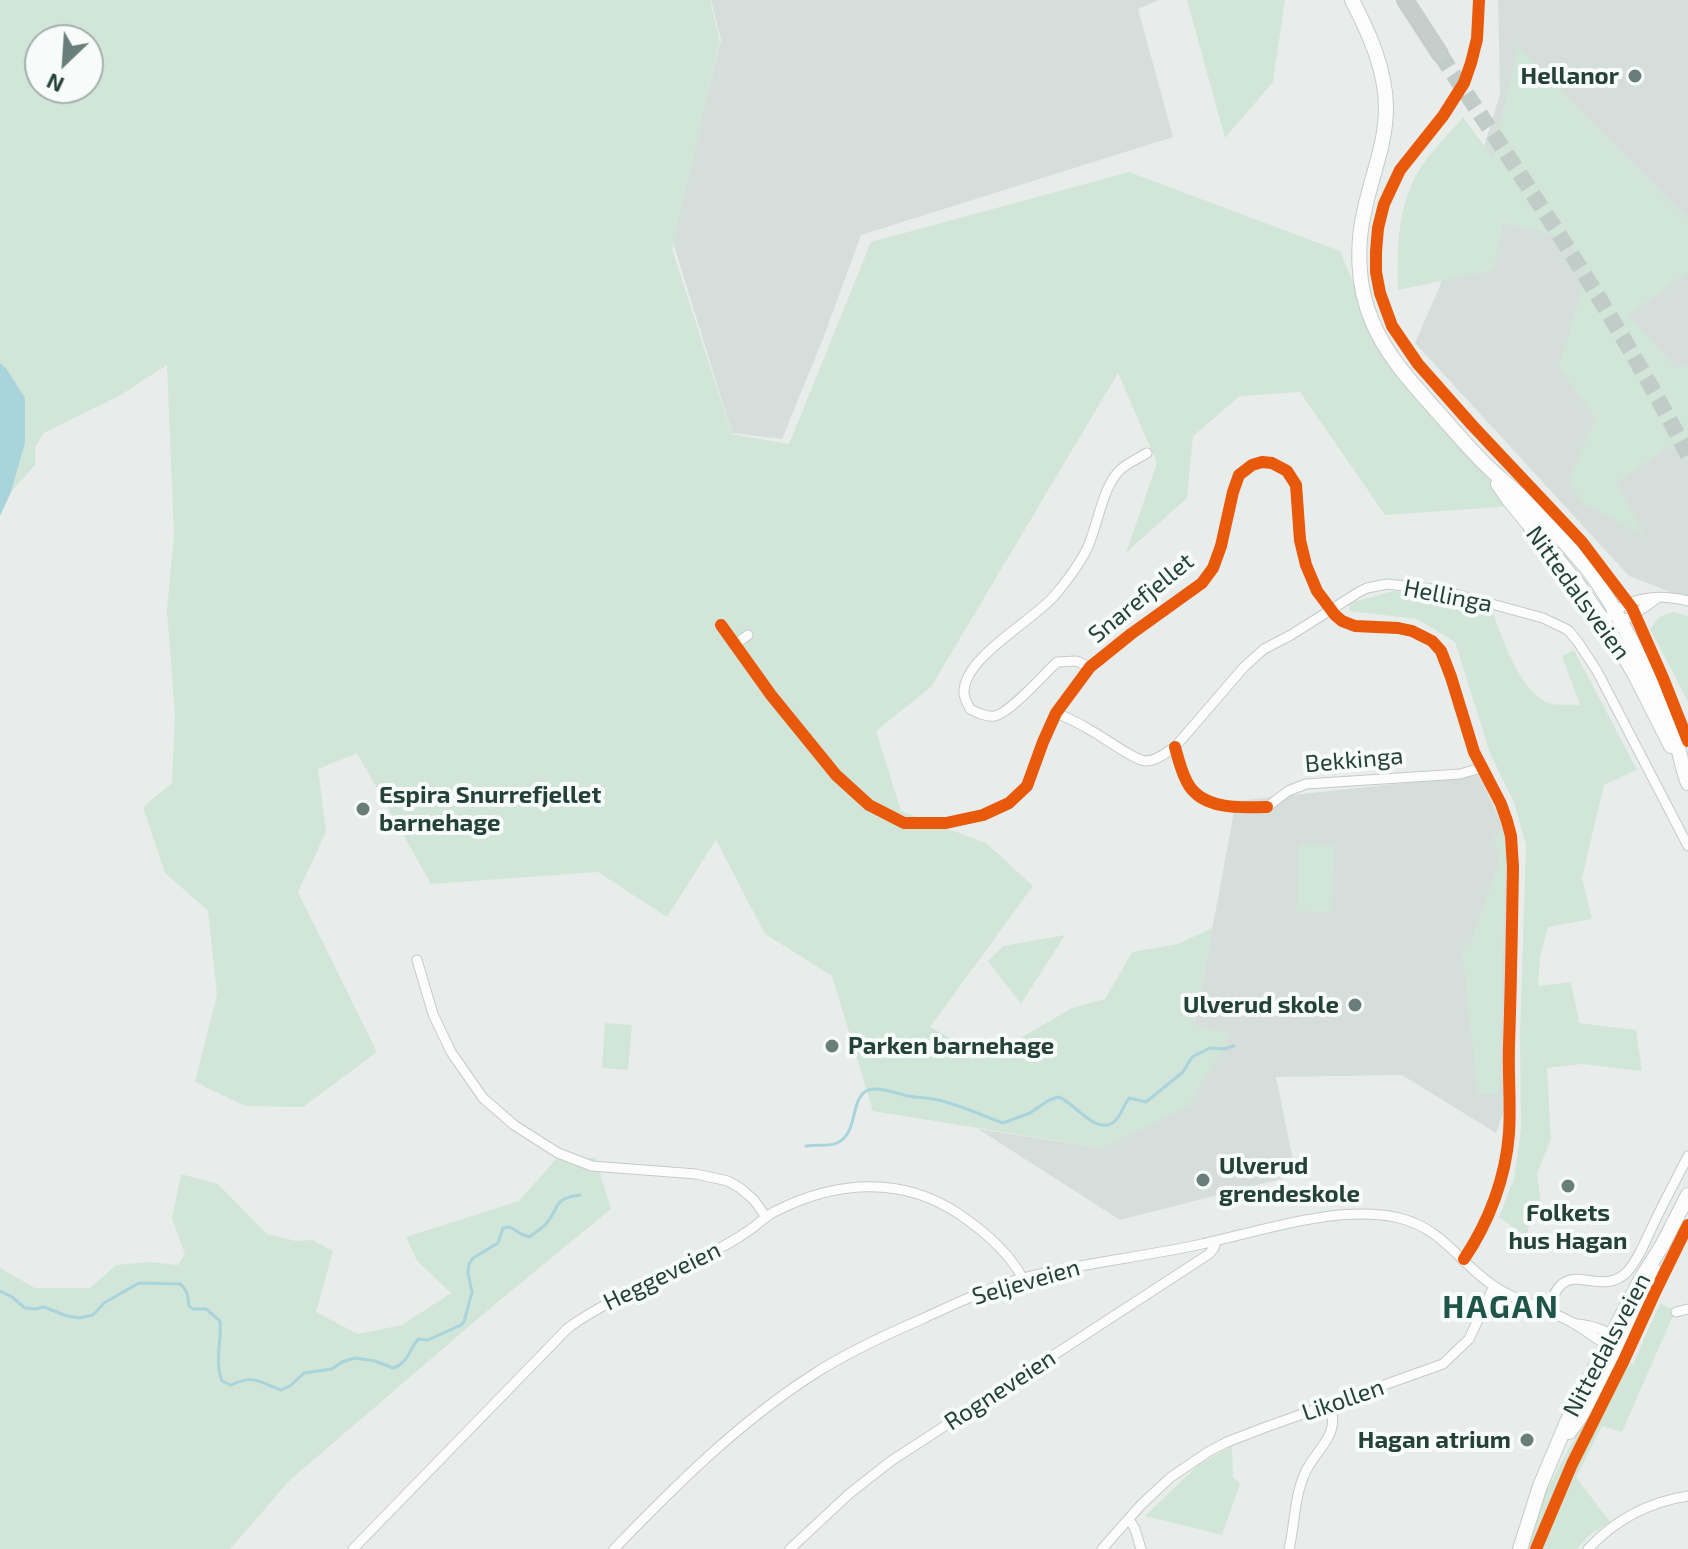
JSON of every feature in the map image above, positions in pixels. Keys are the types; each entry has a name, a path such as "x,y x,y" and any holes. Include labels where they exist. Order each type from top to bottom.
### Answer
{"highway":[{"path":"1405,0 1440,54"}],"main road":[{"name":"Nittedalsveien","path":"1352,0 1379,63 1386,110 1382,143 1364,210 1359,263 1364,298 1378,335 1417,389 1487,466 1519,494 1574,553 1604,592 1662,701 1676,737 1682,768"},
{"name":"Nittedalsveien","path":"1487,466 1509,500 1562,564 1604,622 1634,673 1688,783"},
{"name":"Nittedalsveien","path":"1520,1549 1540,1486 1570,1414 1659,1263 1663,1244 1688,1195"}],"street":[{"path":"1090,667 1076,661 1057,662 998,715 988,716 970,709 965,698 964,689 975,665 1055,596 1087,549 1111,481 1121,469 1147,453"},
{"name":"Snarefjellet","path":"721,625 771,695 836,775 869,805 904,823 946,823 983,815 1009,803 1027,786 1056,713 1090,667 1202,583 1213,568 1221,546 1237,479 1246,468 1257,462 1277,464 1293,480 1306,565 1317,591 1330,610"},
{"name":"Hellinga","path":"1056,713 1138,758 1145,761 1154,759 1175,747 1244,667 1264,649 1367,588 1387,584 1456,594 1543,618 1563,626 1578,642 1597,671 1688,846"},
{"path":"1604,622 1617,615 1635,614 1656,599 1688,601"},
{"path":"1330,610 1348,624 1406,629 1437,646 1445,658 1471,743 1501,804 1511,836 1507,1149 1485,1224 1464,1259"},
{"path":"734,645 748,635"},
{"name":"Bekkinga","path":"1267,807 1288,791 1306,784 1450,775 1481,768"},
{"path":"417,960 433,1014 451,1052 483,1098 514,1125 558,1153 592,1166 696,1174 728,1181 746,1193 766,1217"},
{"path":"1547,1311 1564,1282 1573,1279 1614,1281 1626,1273 1688,1156"},
{"name":"Heggeveien","path":"353,1549 568,1328 603,1305 733,1241 766,1217 792,1204 833,1189 870,1186 901,1190 934,1200 965,1218 1006,1253 1023,1279"},
{"name":"Seljeveien","path":"614,1549 729,1436 806,1379 875,1339 968,1298 1023,1279 1319,1218 1373,1214 1419,1225 1437,1236 1494,1286"},
{"name":"Rogneveien","path":"790,1549 849,1494 891,1461 1209,1254 1216,1241"},
{"path":"1494,1286 1575,1324 1591,1326 1613,1342"},
{"name":"Likollen","path":"1102,1549 1171,1477 1208,1452 1266,1427 1443,1364 1469,1339 1494,1286"},
{"path":"1676,1312 1688,1309"},
{"path":"1289,1549 1303,1477 1331,1433 1334,1419 1330,1404"},
{"path":"1588,1549 1634,1513 1657,1503 1688,1496"},
{"path":"1129,1519 1141,1549"}],"shaded area":[{"path":"711,0 1159,0 1138,9 1173,137 861,235 782,439 732,433 672,239 721,40"},
{"path":"1498,0 1688,0 1688,599 1629,576 1415,343 1448,267 1500,94"},
{"name":"Ulverud skole","path":"1479,775 1510,840 1509,1098 1496,1133 1402,1075 1276,1077 1296,1175 1120,1220 978,1129 1101,1148 1230,1034 1194,1026 1236,801"}],"green space":[{"path":"0,0 710,0 720,41 672,249 732,434 789,444 871,242 1129,172 1340,251 1361,301 1393,360 1529,505 1385,515 1300,392 1240,396 1193,436 1187,498 1126,553 1157,463 1118,373 931,687 876,731 901,811 986,843 1033,886 930,1027 986,1058 1072,1008 1105,999 1132,952 1178,944 1212,928 1194,1026 1231,1034 1188,1106 1101,1148 873,1111 832,976 765,934 716,840 667,917 598,872 431,884 357,753 318,769 326,832 298,892 377,1052 303,1107 245,1106 195,1082 217,995 208,911 165,873 143,807 172,783 175,716 167,610 174,534 167,365 119,396 44,433 35,447 35,465 11,492 25,443 6,368 0,363"},
{"path":"1187,0 1285,0 1273,82 1225,138"},
{"path":"1518,47 1688,219 1688,272 1628,315 1676,368 1688,366 1688,461 1675,443 1616,483 1646,537 1582,502 1569,479 1596,419 1559,367 1587,273 1567,238 1503,223 1493,270 1398,290 1400,228 1412,184 1429,156 1463,117 1493,158"},
{"path":"1394,591 1445,597 1491,608 1520,675 1538,697 1549,703 1580,705 1562,656 1574,650 1637,770 1604,785 1582,878 1592,919 1548,927 1540,957 1538,986 1571,982 1579,1023 1636,1030 1642,1071 1582,1064 1547,1068 1551,1140 1537,1173 1541,1204 1532,1202 1527,1238 1499,1217 1514,1179 1521,1130 1520,1035 1526,845 1514,802 1490,753 1455,642 1417,619 1350,611 1349,603"},
{"path":"1673,612 1688,616 1688,701 1650,629 1659,617"},
{"path":"1502,831 1506,843 1499,1094 1478,1094 1462,949 1471,942 1499,863 1494,834"},
{"path":"1299,844 1334,846 1331,912 1297,911"},
{"path":"1065,935 1021,1004 988,961 1003,946"},
{"path":"605,1023 632,1025 628,1070 602,1068"},
{"path":"595,1158 611,1209 290,1480 230,1549 0,1549 0,1268 35,1288 90,1288 116,1265 150,1262 178,1265 185,1254 172,1219 181,1174 218,1184 267,1234 296,1241 312,1240 333,1251 316,1312 358,1334 402,1325 451,1293 417,1261 406,1237 519,1201 556,1159"},
{"path":"1660,1303 1675,1311 1622,1432 1602,1426 1576,1477 1610,1522 1588,1536 1577,1549 1527,1549 1547,1489 1618,1358 1633,1364"},
{"path":"1232,1446 1233,1477 1240,1484 1222,1535 1145,1516 1197,1466"}],"water":[{"path":"0,363 25,398 25,443 11,492 0,516"}],"waterway":[{"path":"806,1146 833,1144 844,1139 861,1096 870,1089 942,1101 1003,1123 1059,1097 1087,1118 1108,1125 1117,1119 1129,1098 1146,1102 1183,1072 1192,1057 1210,1048 1234,1046"},
{"path":"0,1291 25,1308 44,1307 79,1318 93,1315 104,1303 139,1283 180,1284 186,1291 189,1306 206,1309 220,1321 219,1366 222,1381 231,1385 257,1380 281,1390 304,1373 332,1369 355,1358 393,1368 405,1360 418,1339 428,1340 461,1325 472,1292 468,1273 473,1258 498,1243 503,1228 510,1227 529,1237 546,1224 560,1201 580,1195"}],"tunnel":[{"path":"1440,54 1601,301 1688,455"}],"cycle path":[{"path":"1479,0 1477,39 1464,83 1443,116 1400,170 1384,204 1376,252 1380,293 1392,326 1418,364 1582,542 1632,608 1688,741"},
{"path":"721,625 771,695 836,775 869,805 904,823 946,823 983,815 1009,803 1027,786 1056,713 1090,667 1202,583 1213,568 1221,546 1239,475 1262,462 1272,463 1287,471 1296,485 1300,540 1317,591 1342,621 1355,626 1412,631 1432,641 1441,651 1474,752 1501,804 1511,836 1510,1122 1507,1150 1495,1199 1464,1259"},
{"path":"1175,747 1187,782 1202,798 1222,805 1267,807"},
{"path":"1536,1549 1572,1464 1688,1225"}],"place":[{"name":"Hellanor","path":"1635,76"},
{"name":"Espira Snurrefjellet barnehage","path":"363,809"},
{"name":"Ulverud skole","path":"1355,1005"},
{"name":"Parken barnehage","path":"832,1046"},
{"name":"Ulverud grendeskole","path":"1203,1180"},
{"name":"Folkets hus Hagan","path":"1568,1186"},
{"name":"Hagan atrium","path":"1527,1440"}],"district":[{"name":"HAGAN","path":"1501,1307"}]}
